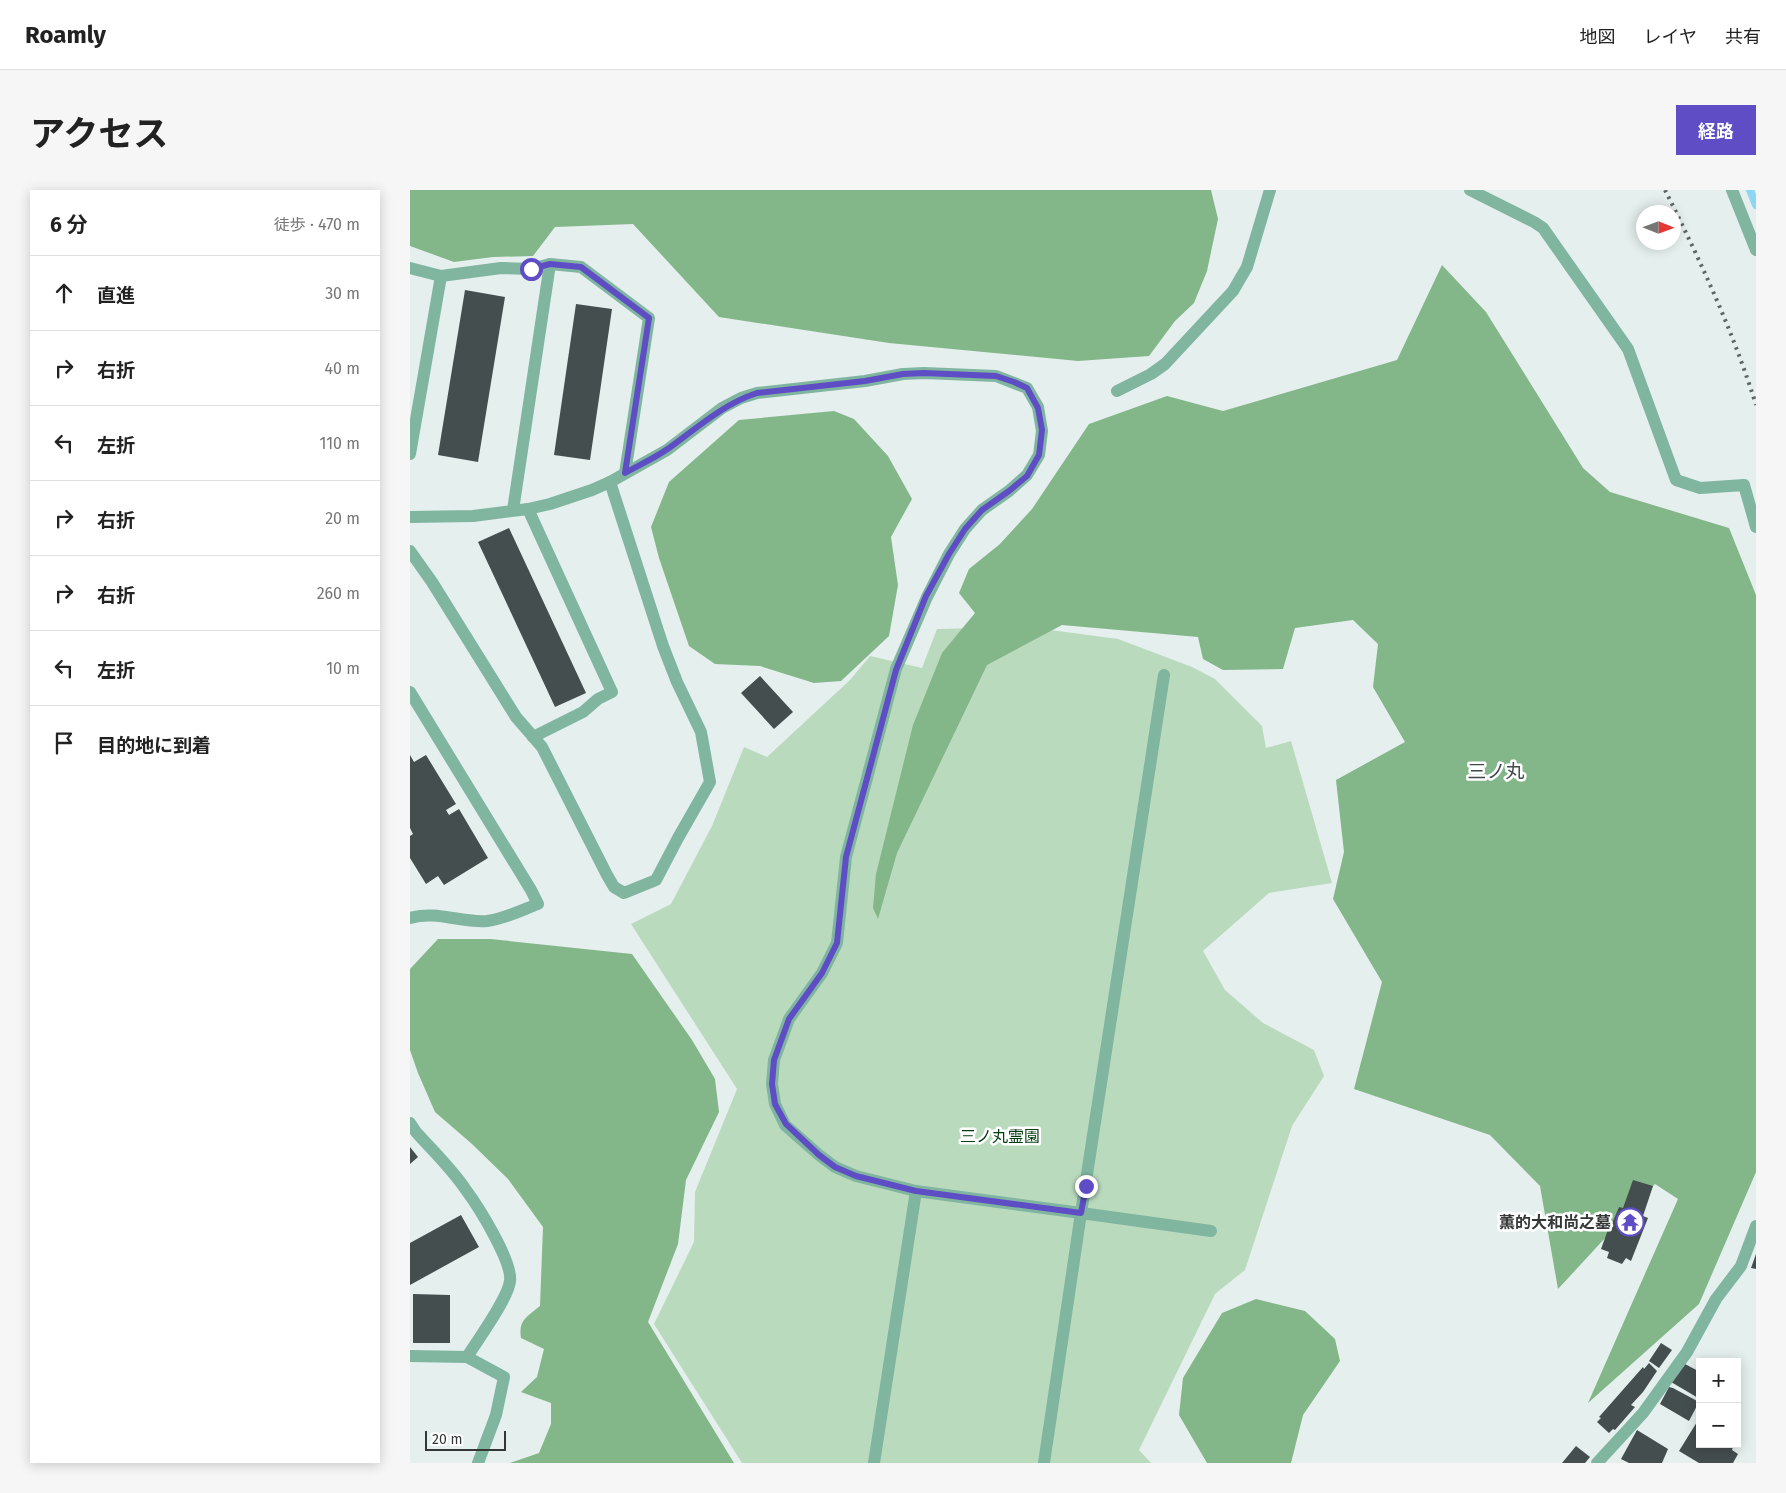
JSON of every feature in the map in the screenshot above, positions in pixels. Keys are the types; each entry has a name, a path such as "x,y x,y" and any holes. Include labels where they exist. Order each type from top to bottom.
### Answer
{"street":[{"path":"1117,391 1151,374 1165,364 1233,291 1250,259 1270,190"},
{"path":"1470,190 1543,228 1628,349 1676,480 1700,488 1744,485 1756,527"},
{"path":"1732,190 1756,250"},
{"path":"513,510 550,264"},
{"path":"410,268 441,276 501,268 531,269 550,264 581,267 649,318 625,473"},
{"path":"410,454 441,276"},
{"path":"410,517 473,516 528,509 550,504 610,482 667,450 722,408 741,398 757,393 865,381 903,374 924,373 996,376 1027,388 1038,408 1042,430 1039,455 1027,476 982,510 965,529 926,596 896,670 848,847 837,943 822,973 789,1019 774,1060 772,1084 775,1104 786,1124 797,1136 835,1167 873,1182 916,1191 1211,1232"},
{"path":"410,551 432,582 516,717 542,746 614,887 624,893 656,880 710,782 700,732 663,646 610,482"},
{"path":"528,509 612,692 598,699 583,712 534,737"},
{"path":"1044,1463 1164,675"},
{"path":"410,692 538,904 510,915 487,921 423,914 410,918"},
{"path":"410,1123 467,1190 502,1250 510,1268 510,1281 506,1295 467,1358"},
{"path":"874,1463 916,1191"},
{"path":"1597,1463 1643,1413 1686,1352 1716,1299 1741,1266 1756,1226"},
{"path":"410,1356 467,1358 504,1377 496,1415 478,1463"}],"green space":[{"path":"410,190 1211,190 1218,219 1207,271 1194,303 1175,321 1149,356 1078,361 889,343 719,317 633,224 555,227 533,256 493,257 454,262 410,246"},
{"path":"1442,265 1486,312 1583,468 1610,492 1729,528 1756,595 1756,1172 1699,1304 1588,1403 1678,1199 1655,1184 1558,1289 1540,1186 1490,1135 1354,1089 1382,982 1333,899 1344,852 1336,780 1405,742 1373,687 1378,644 1353,620 1295,628 1283,669 1223,670 1203,659 1198,637 1062,625 987,665 897,853 878,919 873,908 876,874 913,725 942,653 975,613 959,593 969,569 1000,544 1032,509 1089,424 1167,396 1223,411 1397,360"},
{"path":"834,411 854,419 888,456 912,499 891,537 898,585 889,636 841,681 814,683 760,666 715,664 689,646 659,558 651,527 669,482 739,420"},
{"name":"三ノ丸霊園","path":"1028,627 1118,639 1192,667 1215,679 1262,726 1266,748 1291,741 1332,883 1269,893 1203,951 1225,990 1263,1023 1314,1050 1324,1076 1292,1126 1245,1270 1215,1294 1139,1450 1151,1463 742,1463 654,1324 694,1242 695,1192 737,1089 631,924 671,904 712,826 744,747 767,757 850,680 870,656 922,668 937,629"},
{"path":"438,939 490,939 632,954 692,1040 715,1079 719,1112 686,1180 678,1244 648,1322 734,1463 510,1463 539,1453 551,1424 551,1403 521,1392 537,1377 544,1349 521,1338 520,1332 524,1319 540,1306 543,1227 508,1179 435,1112 418,1073 410,1050 410,969"},
{"path":"1256,1299 1305,1311 1335,1339 1340,1361 1303,1415 1291,1463 1207,1463 1179,1415 1183,1378 1222,1313"}],"building":[{"path":"465,290 505,297 478,462 438,455"},
{"path":"576,304 612,309 590,460 554,455"},
{"path":"509,528 586,693 555,707 478,542"},
{"path":"760,676 793,712 774,729 741,693"},
{"path":"410,755 414,762 426,755 456,804 446,810 449,815 459,809 488,858 444,885 438,876 426,884 410,858 410,836 413,834 410,828"},
{"path":"410,1147 418,1157 410,1164"},
{"name":"薫的大和尚之墓","path":"1633,1180 1653,1186 1643,1216 1648,1218 1631,1261 1626,1258 1622,1264 1607,1258 1609,1252 1601,1249 1619,1207 1623,1208"},
{"path":"461,1215 479,1247 410,1285 410,1243"},
{"path":"1756,1254 1756,1269 1751,1268"},
{"path":"413,1294 450,1295 450,1343 413,1343"},
{"path":"1661,1343 1672,1350 1659,1368 1649,1361"},
{"path":"1649,1363 1657,1371 1643,1392 1631,1405 1635,1407 1615,1430 1613,1429 1609,1433 1597,1422 1601,1418 1599,1417 1643,1367 1644,1369"},
{"path":"1685,1364 1696,1370 1696,1397 1671,1382"},
{"path":"1669,1387 1696,1400 1696,1408 1689,1421 1660,1404"},
{"path":"1696,1424 1696,1448 1733,1448 1732,1450 1738,1454 1733,1463 1699,1463 1679,1451"},
{"path":"1637,1430 1668,1449 1662,1463 1629,1463 1621,1459"},
{"path":"1576,1446 1590,1457 1585,1463 1562,1463"}],"waterway":[{"path":"1750,190 1756,205"}],"railway":[{"path":"1665,190 1715,296 1737,350 1756,405"}],"place":[{"name":"薫的大和尚之墓","path":"1630,1222"}],"district":[{"name":"三ノ丸","path":"1496,771"}],"route":[{"path":"531,269 550,264 581,267 649,318 625,473 667,450 722,408 741,398 757,393 865,381 903,374 924,373 996,376 1027,388 1038,408 1042,430 1039,455 1027,476 982,510 965,529 926,596 896,670 846,857 837,943 822,973 789,1019 774,1060 772,1084 775,1104 786,1124 797,1136 835,1167 873,1182 916,1191 1081,1213 1086,1186"}]}
